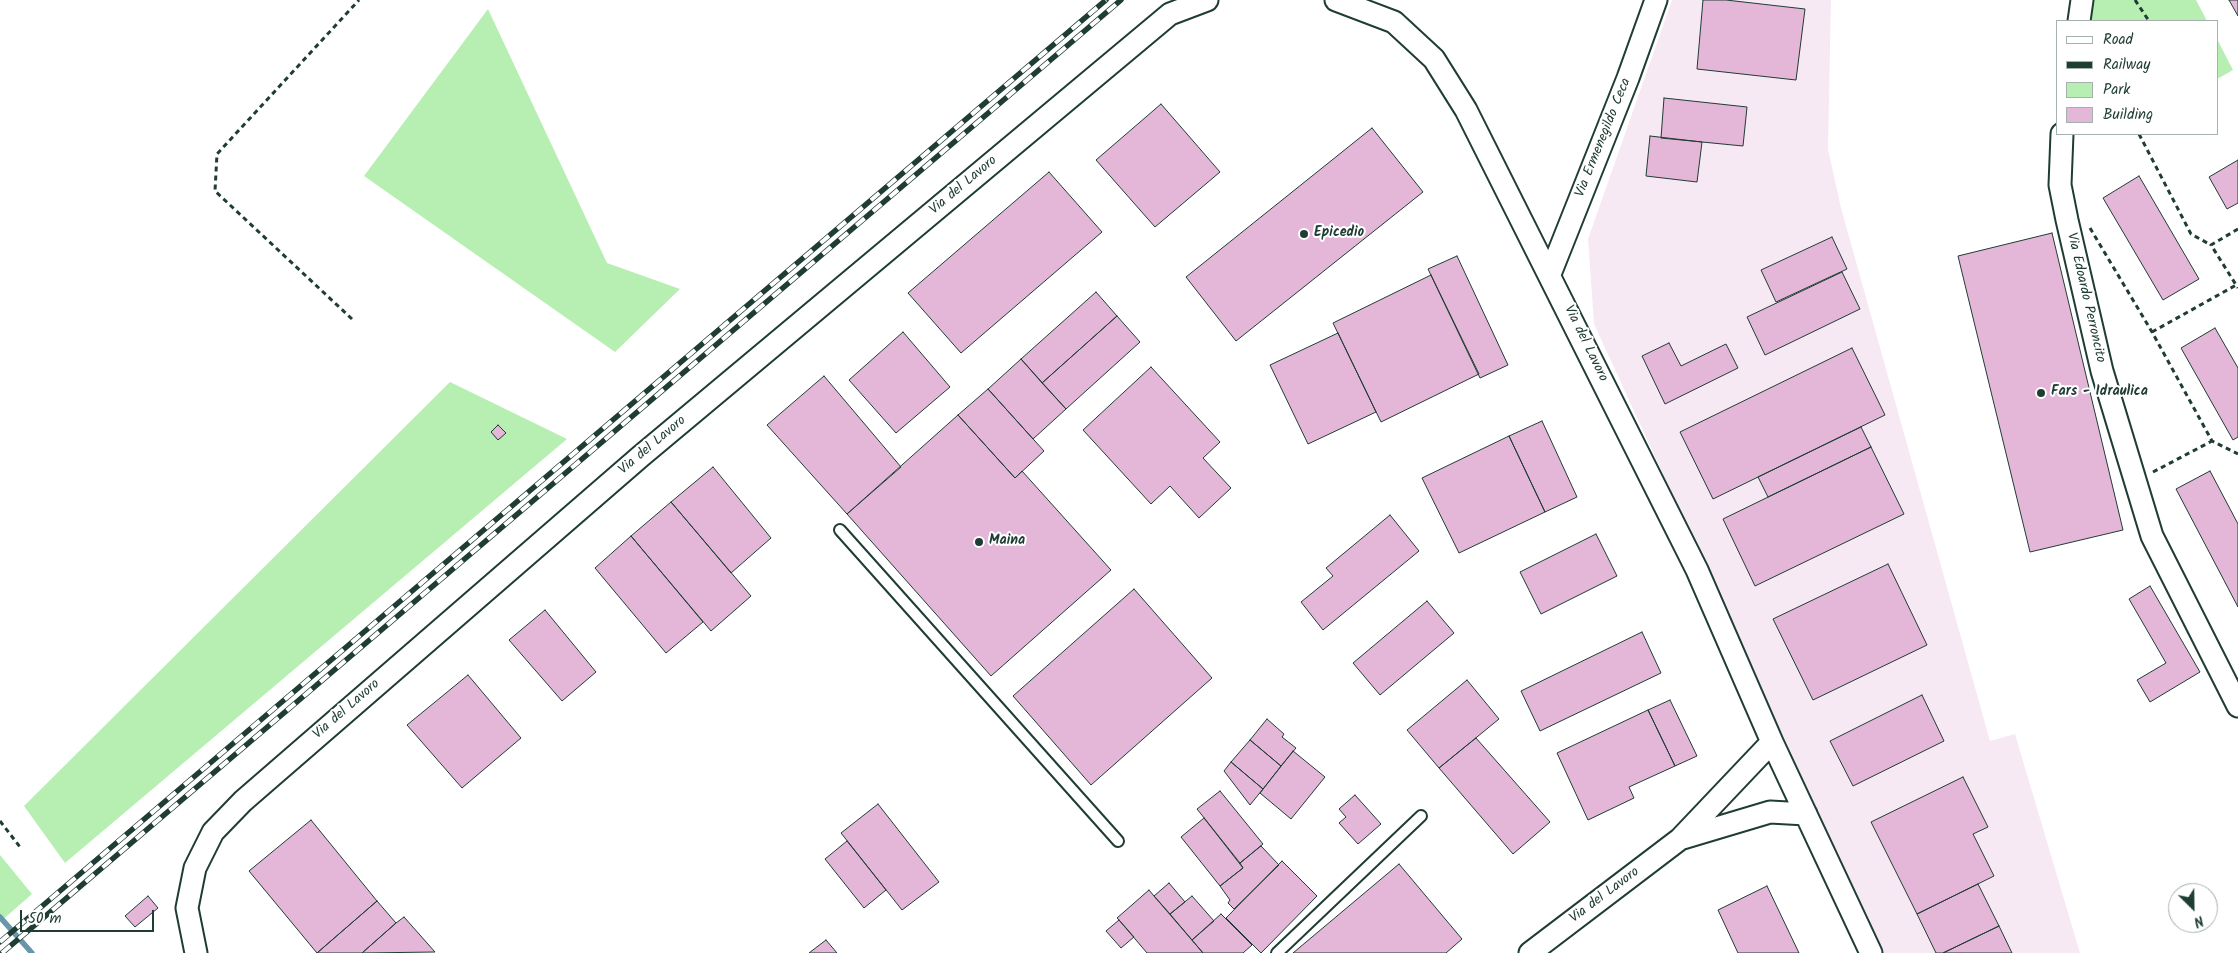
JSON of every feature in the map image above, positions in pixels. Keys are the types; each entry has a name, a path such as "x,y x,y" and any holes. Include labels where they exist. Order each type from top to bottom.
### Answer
{"street":[{"name":"Via del Lavoro","path":"196,953 187,908 195,868 213,832 242,801 640,456 1170,14 1207,0"},
{"name":"Via del Lavoro","path":"1336,0 1394,22 1434,59 1466,110 1697,570 1772,742 1871,953"},
{"name":"Via Ermenegildo Ceca","path":"1550,274 1628,78 1656,0"},
{"path":"2079,20 2082,0"},
{"name":"Via Edoardo Perroncito","path":"2062,135 2060,185 2067,220 2102,371 2152,536 2238,706"},
{"name":"Via del Lavoro","path":"1530,953 1680,839 1772,742"},
{"name":"Via del Lavoro","path":"1680,839 1770,812 1806,814"}],"lane":[{"path":"840,530 1118,841"},
{"path":"1276,953 1421,816"}],"path":[{"path":"352,319 215,191 217,154 359,0"},
{"path":"2135,0 2148,20"},
{"path":"2140,135 2192,234 2212,245 2237,286 2152,332"},
{"path":"2067,220 2089,226 2152,332 2212,441 2238,454"},
{"path":"2212,245 2238,230"},
{"path":"2135,480 2212,441"},
{"path":"0,821 20,847"}],"shaded area":[{"path":"1672,0 1831,0 1828,149 1841,208 1990,741 2015,734 2080,953 1883,953 1594,324 1588,239"}],"green space":[{"path":"2094,0 2196,0 2206,20 2090,20"},
{"path":"488,9 607,263 680,289 615,352 364,176"},
{"path":"2218,41 2233,70 2218,78"},
{"path":"450,382 567,439 65,863 24,806"},
{"path":"0,855 32,894 0,922"}],"building":[{"path":"1703,0 1726,0 1805,9 1796,80 1697,69"},
{"path":"2229,0 2238,0 2238,16"},
{"path":"1664,98 1747,107 1743,146 1661,138"},
{"path":"1161,104 1220,172 1155,227 1096,160"},
{"name":"Epicedio","path":"1372,128 1423,192 1236,341 1186,277"},
{"path":"1650,136 1702,142 1697,182 1646,176"},
{"path":"2238,160 2238,203 2227,209 2209,177"},
{"path":"1049,172 1102,232 961,353 908,293"},
{"path":"2139,176 2199,279 2163,300 2103,198"},
{"name":"Fars - Idraulica","path":"2052,233 2123,530 2030,552 1958,256"},
{"path":"1832,237 1847,269 1776,302 1761,270"},
{"path":"1457,256 1508,365 1480,378 1428,269"},
{"path":"1842,272 1860,309 1765,355 1747,317"},
{"path":"1431,275 1479,374 1381,422 1333,323"},
{"path":"1096,292 1117,316 1042,383 1021,359"},
{"path":"1117,316 1140,342 1066,409 1042,383"},
{"path":"2215,328 2238,368 2238,437 2233,440 2181,348"},
{"path":"903,332 950,387 896,433 849,380"},
{"path":"1338,333 1376,412 1308,444 1270,365"},
{"path":"1669,343 1681,366 1726,344 1738,368 1665,404 1642,356"},
{"path":"1852,348 1885,415 1713,499 1680,432"},
{"path":"1021,359 1066,409 1033,439 988,389"},
{"path":"1151,367 1220,442 1203,458 1231,488 1199,518 1170,486 1151,504 1083,430"},
{"path":"824,376 901,467 847,514 767,425"},
{"path":"988,389 1044,451 1015,478 958,415"},
{"name":"Maina","path":"958,415 1015,478 1022,471 1111,570 991,676 847,514"},
{"path":"1542,421 1577,497 1545,512 1509,436"},
{"path":"498,425 506,433 498,440 491,432"},
{"path":"1861,427 1871,447 1768,497 1758,477"},
{"path":"1509,436 1545,512 1459,553 1422,478"},
{"path":"1871,447 1904,514 1755,586 1723,519"},
{"path":"713,467 771,538 731,573 671,502"},
{"path":"2210,471 2238,524 2238,607 2176,489"},
{"path":"671,502 751,596 711,631 631,536"},
{"path":"1390,515 1419,551 1323,630 1301,602 1333,576 1326,568"},
{"path":"1596,534 1617,576 1541,614 1520,572"},
{"path":"631,536 703,622 666,653 595,568"},
{"path":"1888,564 1927,645 1813,700 1773,619"},
{"path":"2150,586 2200,672 2150,702 2137,680 2166,663 2129,599"},
{"path":"1134,589 1212,678 1091,785 1013,696"},
{"path":"1427,601 1454,633 1380,695 1353,663"},
{"path":"545,610 596,672 562,701 509,640"},
{"path":"1642,632 1661,673 1540,731 1521,691"},
{"path":"468,675 521,738 462,788 407,725"},
{"path":"1467,680 1499,719 1439,768 1407,730"},
{"path":"1922,695 1944,741 1853,786 1830,741"},
{"path":"1670,700 1697,756 1675,766 1648,710"},
{"path":"1648,710 1675,766 1629,787 1634,798 1588,820 1557,753"},
{"path":"1267,719 1284,734 1282,737 1296,748 1281,766 1250,740"},
{"path":"1476,738 1550,822 1513,854 1439,768"},
{"path":"1250,740 1281,766 1263,789 1231,762"},
{"path":"1293,751 1325,777 1291,819 1260,793"},
{"path":"1231,762 1263,789 1250,805 1224,771"},
{"path":"1963,777 1988,827 1973,834 1994,876 1917,914 1871,822"},
{"path":"1220,791 1263,844 1240,863 1197,809"},
{"path":"1355,795 1381,824 1358,844 1339,823 1346,817 1339,809"},
{"path":"878,804 939,882 902,910 841,833"},
{"path":"1204,818 1243,868 1220,886 1181,837"},
{"path":"311,820 377,901 317,953 249,871"},
{"path":"847,841 886,890 864,908 825,859"},
{"path":"1261,846 1279,865 1234,909 1228,903 1230,900 1220,886 1243,868 1240,863"},
{"path":"1282,861 1317,896 1261,953 1226,918"},
{"path":"1399,864 1462,939 1446,953 1293,953"},
{"path":"1169,883 1185,902 1170,914 1154,896"},
{"path":"1978,884 1999,926 1943,953 1936,953 1917,914"},
{"path":"1767,886 1799,953 1738,953 1718,910"},
{"path":"1149,890 1203,953 1147,953 1117,918"},
{"path":"148,896 158,908 135,927 125,916"},
{"path":"1192,896 1214,921 1192,940 1170,914"},
{"path":"377,901 396,923 362,953 317,953"},
{"path":"1221,914 1252,945 1243,953 1203,953 1192,940"},
{"path":"404,917 435,952 362,953 396,923"},
{"path":"1119,920 1134,937 1121,948 1106,931"},
{"path":"1999,926 2012,953 1943,953"},
{"path":"826,940 837,953 809,953"}],"waterway":[{"path":"0,917 32,953"}],"railway":[{"path":"0,942 1106,0"},
{"path":"2,953 1121,0"}],"place":[{"name":"Epicedio","path":"1304,234"},
{"name":"Fars - Idraulica","path":"2041,393"},
{"name":"Maina","path":"979,542"}]}
